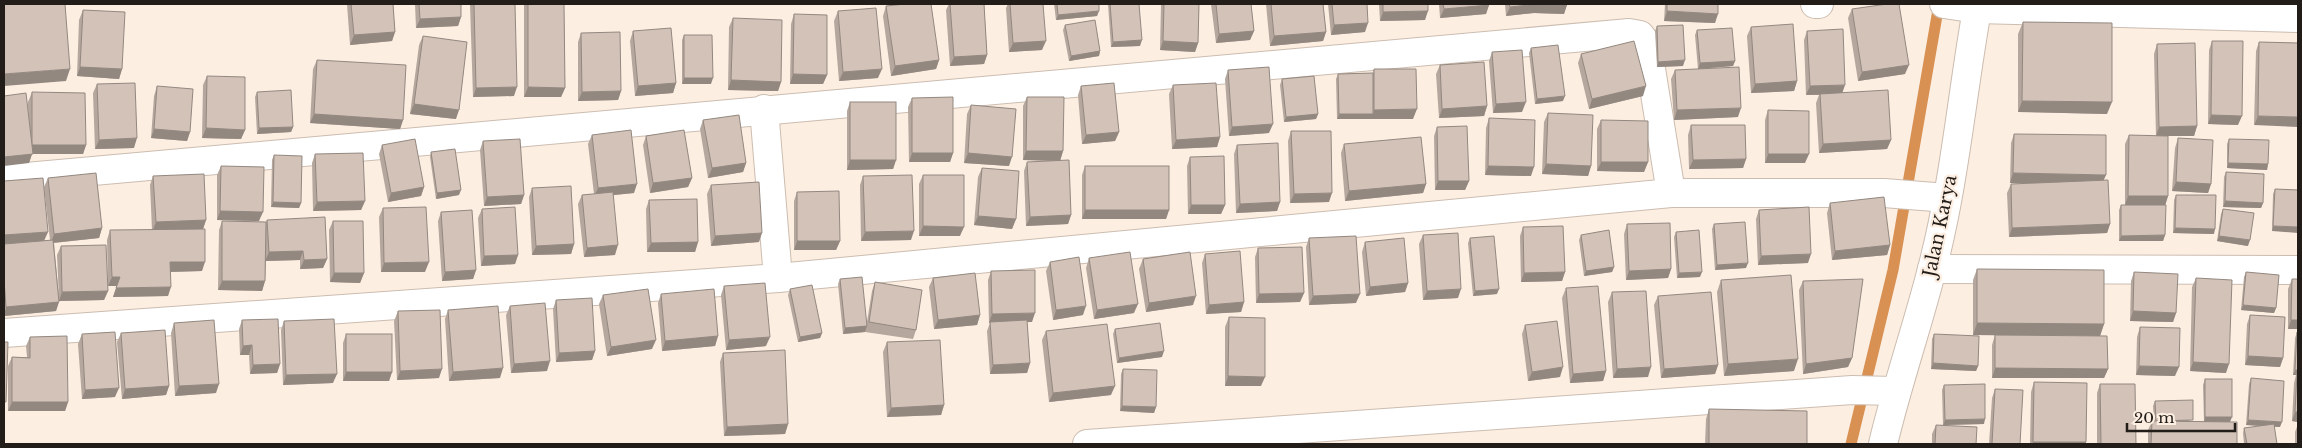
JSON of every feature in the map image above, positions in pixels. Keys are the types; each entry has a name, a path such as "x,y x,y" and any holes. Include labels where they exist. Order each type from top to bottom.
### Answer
{"street":[{"path":"1947,4 2298,18"},
{"name":"Jalan Karya","path":"1883,444 1889,391 1932,269 1938,197 1977,6"},
{"path":"4,179 764,109 1033,88 1629,33 1640,35 1647,44 1671,194"},
{"path":"764,109 778,278"},
{"path":"4,333 778,278 1671,194 1884,193 1938,197"},
{"path":"1932,269 2298,270"},
{"path":"1087,444 1852,390 1889,391"}],"building":[{"path":"4,4 65,4 70,69 4,74"},
{"path":"351,4 393,4 395,32 354,35"},
{"path":"419,4 461,4 461,17 420,19"},
{"path":"474,4 515,4 517,87 476,88"},
{"path":"528,4 564,4 565,88 528,87"},
{"path":"931,4 939,60 895,66 886,6"},
{"path":"950,4 984,4 987,55 954,57"},
{"path":"1010,4 1043,4 1046,41 1013,43"},
{"path":"1057,4 1099,4 1099,11 1058,15"},
{"path":"1110,4 1139,4 1142,40 1113,42"},
{"path":"1164,4 1199,4 1198,43 1163,41"},
{"path":"1216,4 1251,4 1254,31 1219,34"},
{"path":"1271,4 1323,4 1326,32 1274,36"},
{"path":"1332,4 1367,4 1368,23 1334,25"},
{"path":"1383,4 1428,4 1428,11 1383,12"},
{"path":"1443,4 1489,4 1489,5 1444,9"},
{"path":"1509,4 1538,4 1510,7"},
{"path":"1667,4 1718,4 1718,14 1667,11"},
{"path":"1899,4 1909,65 1862,72 1852,9"},
{"path":"876,8 882,69 843,72 838,11"},
{"path":"83,10 125,12 122,69 80,67"},
{"path":"794,14 827,15 827,75 793,74"},
{"path":"733,18 782,20 781,82 731,80"},
{"path":"1095,20 1100,51 1071,56 1065,25"},
{"path":"2023,22 2112,23 2112,102 2022,101"},
{"path":"1793,24 1797,81 1755,84 1751,27"},
{"path":"1683,25 1685,60 1658,62 1657,26"},
{"path":"671,28 676,83 638,86 633,31"},
{"path":"1732,28 1735,61 1700,63 1697,30"},
{"path":"1843,29 1845,85 1810,86 1807,31"},
{"path":"620,32 621,91 582,92 581,33"},
{"path":"684,35 712,35 713,78 684,78"},
{"path":"423,36 467,42 459,110 414,104"},
{"path":"1634,41 1646,86 1592,99 1581,54"},
{"path":"2212,41 2243,41 2242,116 2211,115"},
{"path":"2259,42 2298,43 2298,117 2258,116"},
{"path":"2195,43 2197,126 2159,127 2157,44"},
{"path":"1558,45 1565,96 1537,99 1531,48"},
{"path":"1522,50 1526,102 1496,104 1492,52"},
{"path":"317,60 406,65 403,120 314,114"},
{"path":"1484,62 1487,106 1442,109 1440,65"},
{"path":"1269,67 1273,124 1232,127 1228,70"},
{"path":"1739,67 1741,108 1677,110 1675,70"},
{"path":"1374,69 1416,69 1417,109 1374,110"},
{"path":"1373,73 1373,114 1339,114 1338,74"},
{"path":"207,76 245,77 245,130 206,128"},
{"path":"1314,76 1318,114 1286,117 1282,79"},
{"path":"135,83 137,138 99,140 97,84"},
{"path":"1114,83 1119,132 1086,135 1081,86"},
{"path":"1216,83 1220,137 1176,140 1173,85"},
{"path":"157,86 193,89 190,132 154,129"},
{"path":"291,90 293,127 259,128 257,92"},
{"path":"1888,90 1891,140 1823,144 1820,94"},
{"path":"32,92 85,93 86,145 32,145"},
{"path":"26,93 33,154 4,157 4,96"},
{"path":"953,97 953,153 912,153 912,98"},
{"path":"1027,97 1064,97 1063,151 1026,151"},
{"path":"850,102 896,102 896,160 850,160"},
{"path":"971,105 1016,109 1012,157 968,153"},
{"path":"1768,110 1809,111 1809,154 1768,154"},
{"path":"1548,113 1593,115 1591,166 1546,164"},
{"path":"739,115 746,163 712,168 703,120"},
{"path":"1489,118 1535,120 1534,167 1488,166"},
{"path":"1601,120 1648,121 1648,162 1601,162"},
{"path":"1691,125 1745,125 1746,159 1693,160"},
{"path":"1467,126 1469,181 1438,181 1437,127"},
{"path":"631,130 637,184 598,188 592,135"},
{"path":"684,130 692,178 653,183 646,136"},
{"path":"1291,131 1331,131 1332,193 1294,194"},
{"path":"2014,134 2106,135 2106,175 2013,173"},
{"path":"2129,135 2168,136 2168,196 2128,196"},
{"path":"1421,137 1426,184 1349,191 1344,144"},
{"path":"2178,138 2213,140 2211,184 2176,182"},
{"path":"415,139 424,187 391,193 382,145"},
{"path":"520,139 524,195 487,197 483,141"},
{"path":"2229,139 2269,140 2268,164 2228,163"},
{"path":"1278,143 1280,202 1240,204 1237,145"},
{"path":"455,149 461,190 437,193 431,152"},
{"path":"363,153 365,201 317,202 315,154"},
{"path":"274,155 302,156 301,203 273,202"},
{"path":"1224,156 1225,205 1191,205 1190,157"},
{"path":"1069,160 1071,215 1030,217 1027,162"},
{"path":"221,166 264,167 263,212 220,211"},
{"path":"1085,166 1169,166 1169,210 1085,210"},
{"path":"982,168 1019,171 1016,219 978,216"},
{"path":"2226,172 2264,174 2263,203 2225,201"},
{"path":"96,173 102,228 54,234 48,178"},
{"path":"204,174 206,220 156,222 153,176"},
{"path":"912,175 914,231 865,232 863,176"},
{"path":"923,175 964,175 964,227 923,226"},
{"path":"43,178 48,232 4,235 4,181"},
{"path":"2108,180 2110,224 2012,228 2011,184"},
{"path":"759,182 762,233 715,236 711,185"},
{"path":"571,186 574,244 536,246 532,188"},
{"path":"2275,189 2298,190 2298,227 2273,226"},
{"path":"839,191 840,241 797,241 797,192"},
{"path":"613,192 618,245 587,248 582,195"},
{"path":"2176,195 2216,195 2215,229 2175,228"},
{"path":"1884,197 1890,245 1835,251 1830,203"},
{"path":"697,199 698,242 651,243 649,200"},
{"path":"2121,205 2166,205 2165,235 2121,236"},
{"path":"426,207 429,262 384,263 383,208"},
{"path":"515,207 518,255 484,256 482,209"},
{"path":"1809,207 1811,254 1761,256 1759,210"},
{"path":"2223,209 2254,213 2250,240 2219,236"},
{"path":"472,210 476,270 445,272 441,212"},
{"path":"325,217 327,259 304,260 303,251 269,252 267,220"},
{"path":"222,221 266,222 265,281 222,281"},
{"path":"333,221 363,221 364,273 334,273"},
{"path":"1745,222 1748,263 1717,265 1714,224"},
{"path":"1670,223 1671,269 1629,271 1627,224"},
{"path":"1563,226 1565,272 1524,273 1523,227"},
{"path":"205,229 205,262 170,262 171,287 116,288 120,277 112,277 110,230"},
{"path":"1609,230 1614,267 1586,271 1581,235"},
{"path":"1699,230 1702,272 1679,273 1676,232"},
{"path":"1458,233 1461,289 1427,291 1423,235"},
{"path":"1356,236 1360,294 1313,296 1309,238"},
{"path":"1494,236 1499,289 1475,291 1470,238"},
{"path":"1404,238 1408,283 1370,287 1365,242"},
{"path":"53,240 59,302 6,307 4,244"},
{"path":"106,245 108,291 62,292 61,246"},
{"path":"1302,247 1304,293 1259,294 1258,248"},
{"path":"1240,251 1244,302 1209,305 1205,254"},
{"path":"1130,252 1138,304 1097,310 1089,258"},
{"path":"1190,252 1196,296 1149,303 1143,259"},
{"path":"1079,257 1086,306 1056,310 1050,262"},
{"path":"1977,269 2104,270 2104,324 1977,323"},
{"path":"1035,270 1035,313 992,314 991,271"},
{"path":"2134,272 2178,274 2176,313 2133,311"},
{"path":"2246,272 2279,275 2276,308 2243,305"},
{"path":"975,273 980,315 938,320 933,278"},
{"path":"1791,275 1798,359 1728,364 1721,280"},
{"path":"862,277 867,326 845,328 840,279"},
{"path":"2196,278 2232,280 2229,364 2193,362"},
{"path":"1863,279 1852,358 1806,364 1803,281"},
{"path":"2292,279 2298,279 2298,320 2291,320"},
{"path":"875,282 922,290 916,330 869,322"},
{"path":"765,283 770,337 729,340 724,286"},
{"path":"812,285 822,333 800,337 790,289"},
{"path":"1598,286 1606,371 1573,374 1566,288"},
{"path":"648,289 656,340 611,347 603,295"},
{"path":"714,289 718,336 665,341 661,294"},
{"path":"1646,291 1651,367 1617,369 1612,292"},
{"path":"1711,292 1718,365 1664,369 1658,296"},
{"path":"592,298 595,351 559,353 556,300"},
{"path":"545,303 550,361 514,364 510,306"},
{"path":"498,306 503,368 453,372 448,310"},
{"path":"440,310 442,369 400,371 398,311"},
{"path":"2250,315 2285,317 2283,358 2248,356"},
{"path":"1229,317 1265,318 1265,377 1228,376"},
{"path":"278,319 280,364 253,365 252,345 243,346 242,320"},
{"path":"334,319 337,374 286,375 284,321"},
{"path":"214,320 219,384 179,386 174,323"},
{"path":"1027,320 1030,363 993,365 990,322"},
{"path":"1557,321 1563,367 1532,372 1525,325"},
{"path":"1160,323 1164,351 1119,358 1115,329"},
{"path":"1107,324 1115,386 1053,393 1046,331"},
{"path":"2140,327 2180,328 2179,367 2139,366"},
{"path":"165,330 169,386 125,389 121,333"},
{"path":"115,332 119,388 85,390 82,334"},
{"path":"2297,332 2298,370 2295,370"},
{"path":"346,334 392,334 392,372 346,372"},
{"path":"1934,334 1979,336 1978,366 1933,363"},
{"path":"1995,335 2107,336 2108,369 1995,368"},
{"path":"67,336 68,402 12,402 12,357 30,358 30,337"},
{"path":"940,340 944,405 891,408 887,342"},
{"path":"4,342 8,342 6,402 4,402"},
{"path":"785,350 788,424 727,427 723,353"},
{"path":"1123,369 1157,370 1156,407 1122,406"},
{"path":"2297,374 2298,412 2295,412"},
{"path":"2251,378 2284,381 2282,422 2248,420"},
{"path":"2205,379 2232,379 2232,417 2205,417"},
{"path":"2034,382 2087,383 2086,442 2033,442"},
{"path":"1985,384 1985,419 1945,420 1944,385"},
{"path":"2100,384 2135,384 2136,444 2101,444"},
{"path":"1995,389 2023,390 2020,444 1992,444"},
{"path":"2193,400 2193,420 2156,421 2155,401"},
{"path":"1709,409 1807,411 1807,444 1709,444"},
{"path":"2152,421 2237,422 2237,444 2151,444"},
{"path":"2274,424 2277,444 2247,444 2244,428"},
{"path":"1936,425 1977,427 1976,444 1935,444"}],"waterway":[{"path":"1851,444 1893,270 1939,4"}]}
